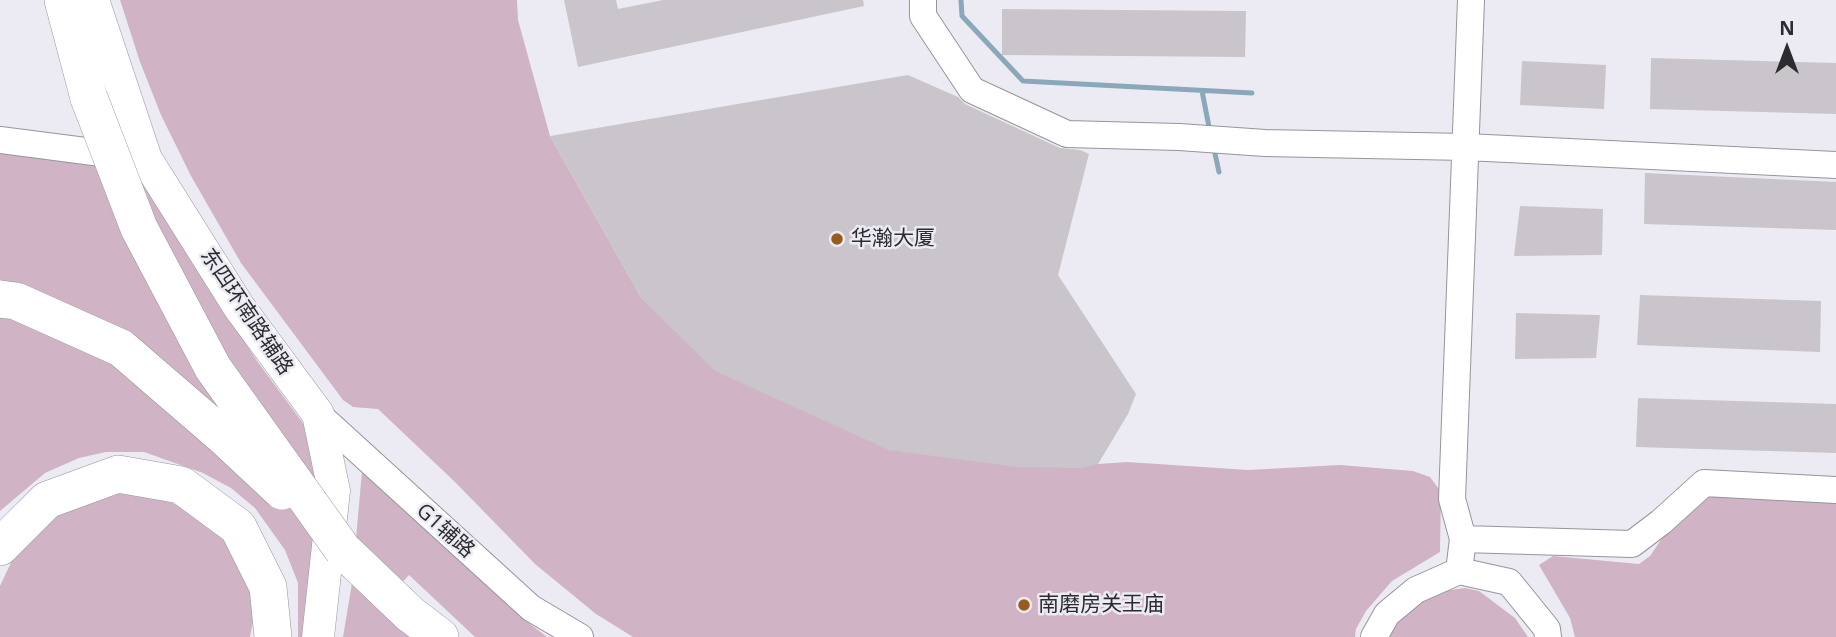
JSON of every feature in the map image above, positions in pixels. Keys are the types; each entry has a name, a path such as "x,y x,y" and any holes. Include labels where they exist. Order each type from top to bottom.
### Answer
{"highway":[{"path":"63,0 89,98 139,228 213,368 343,550"},
{"path":"0,299 16,301 121,348 223,436 410,614 440,637"},
{"path":"0,547 47,500 118,474 181,485 238,527 268,587 273,637"}],"main road":[{"name":"东四环南路辅路","path":"93,0 146,159 239,307 318,414 334,491 318,637"}],"street":[{"path":"923,0 923,16 972,90 1067,134 1244,142 1466,147 1836,165"},
{"path":"1458,570 1463,539 1452,499 1471,0"},
{"path":"0,139 146,159"},
{"name":"G1辅路","path":"318,414 531,608 580,637"},
{"path":"1463,539 1632,544 1661,523 1704,483 1836,490"},
{"path":"1374,637 1387,614 1416,590 1458,570 1509,582 1547,629 1548,637"}],"shaded area":[{"path":"120,0 517,0 518,20 550,136 642,299 1098,464 1127,462 1248,470 1340,465 1413,471 1430,477 1441,492 1440,552 1392,581 1366,611 1356,629 1355,637 633,637 596,614 535,564 455,482 378,409 353,407 343,400 241,263 191,176 161,115"},
{"path":"0,150 143,173 257,361 317,442 321,453 308,637 298,637 298,583 285,550 255,508 231,488 203,473 144,452 106,452 79,458 45,473 0,511"},
{"path":"362,471 520,616 547,637 475,637 409,575 386,600 429,637 343,637 352,583"},
{"path":"139,488 224,531 249,572 254,616 250,637 0,637 0,586 14,556 46,514 88,492"},
{"path":"1708,490 1836,495 1836,637 1575,637 1570,618 1539,565 1553,556 1639,564 1650,556 1667,531"},
{"path":"1465,588 1479,591 1515,618 1528,637 1385,637 1398,616 1434,592"}],"building":[{"path":"564,0 616,0 618,9 663,0 863,0 864,6 578,67"},
{"path":"1002,9 1246,11 1245,57 1002,55"},
{"path":"1651,58 1836,63 1836,114 1650,109"},
{"path":"1522,61 1606,65 1604,109 1520,105"},
{"name":"华瀚大厦","path":"908,75 1060,148 1089,154 1058,275 1136,394 1128,414 1098,464 1080,468 1017,467 889,450 715,371 642,299 550,136"},
{"path":"1645,173 1836,182 1836,230 1644,224"},
{"path":"1520,206 1603,209 1602,255 1514,256"},
{"path":"1640,295 1821,301 1820,352 1637,345"},
{"path":"1516,313 1600,315 1596,358 1515,359"},
{"path":"1638,398 1836,404 1836,453 1636,447"}],"waterway":[{"path":"961,0 962,16 1023,81 1252,93"},
{"path":"1202,91 1210,132"},
{"path":"1214,149 1219,172"}],"place":[{"name":"华瀚大厦","path":"837,239"},
{"name":"南磨房关王庙","path":"1024,605"}]}
